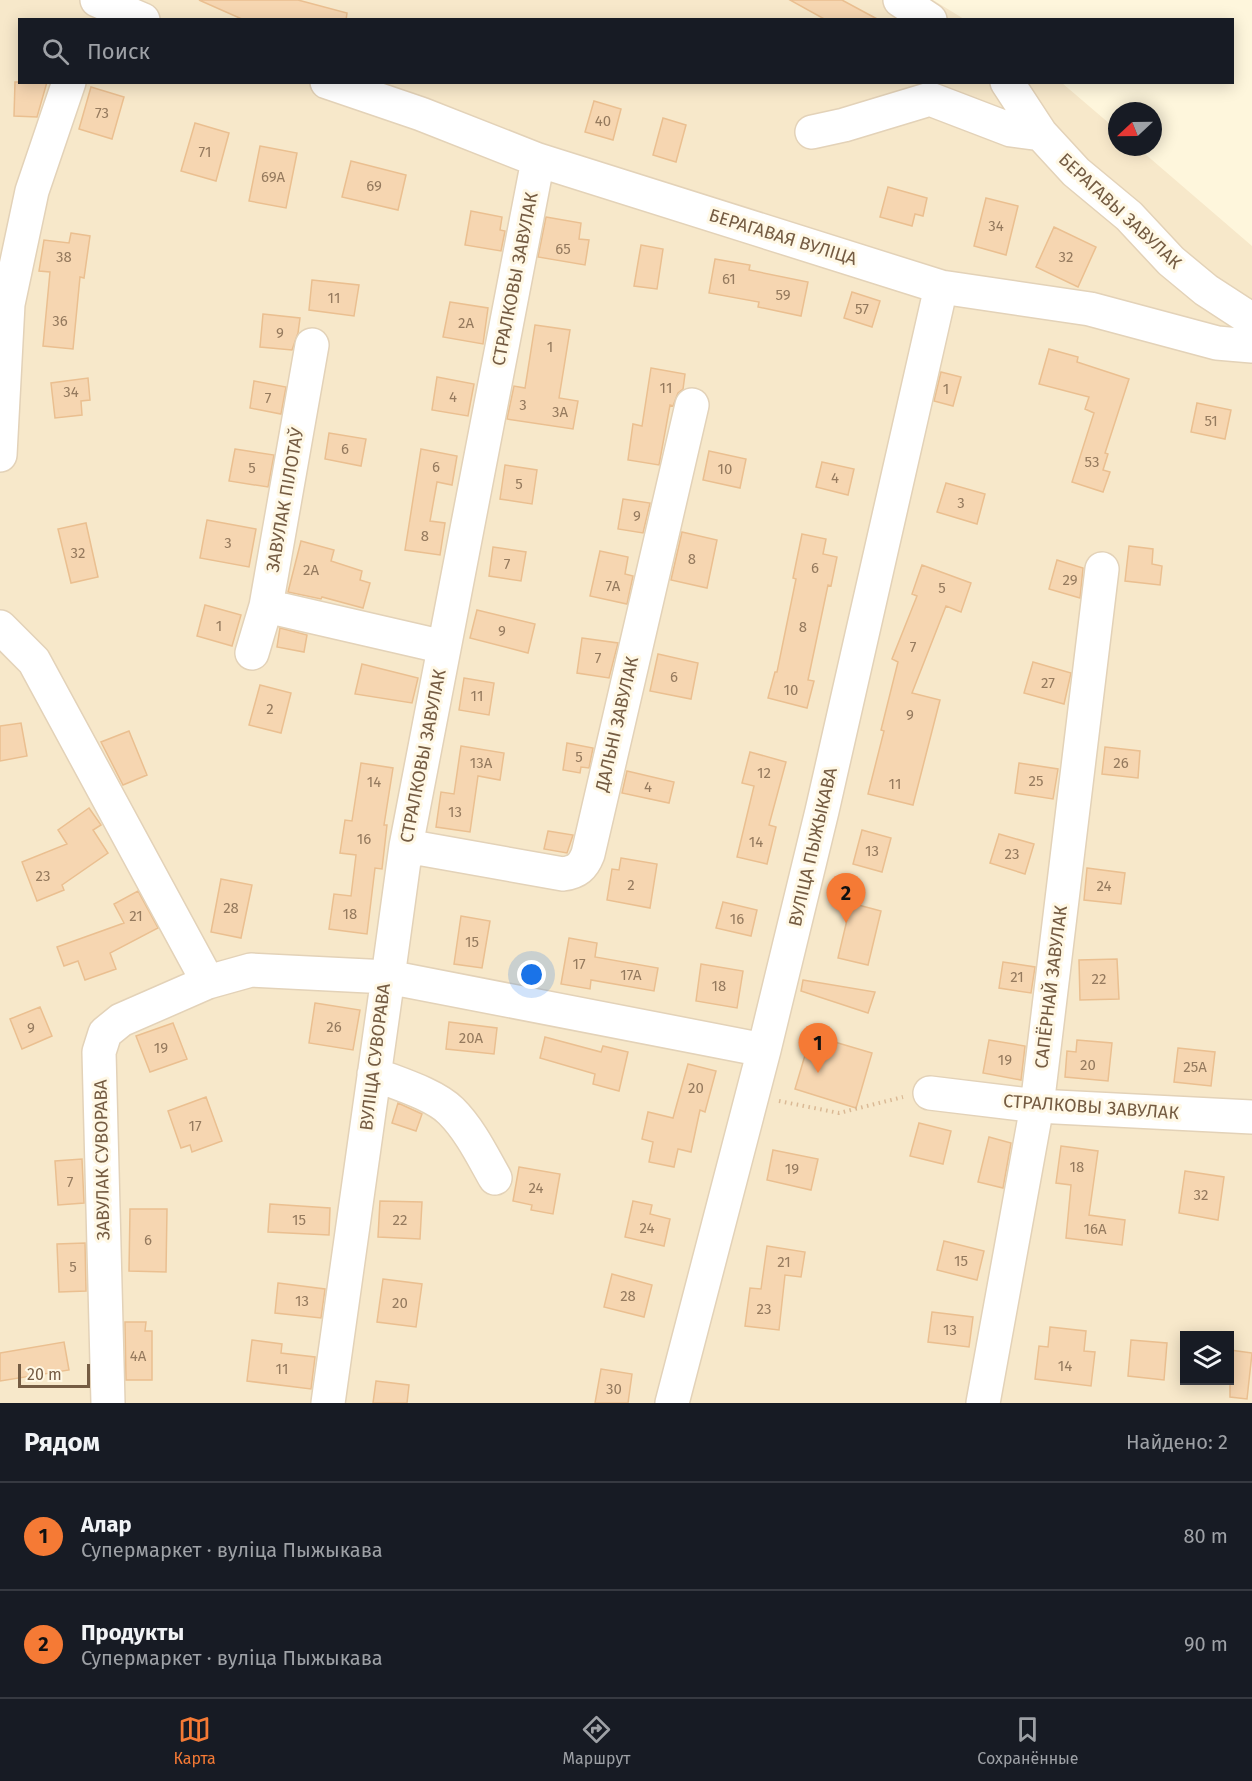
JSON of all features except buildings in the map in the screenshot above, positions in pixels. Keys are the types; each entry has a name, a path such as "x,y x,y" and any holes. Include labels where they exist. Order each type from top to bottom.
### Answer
{"street":[{"path":"97,0 138,18"},
{"path":"900,0 927,18"},
{"path":"0,456 8,304 32,191 68,84"},
{"name":"БЕРАГАВАЯ ВУЛІЦА","path":"333,84 421,114 538,160 940,287 1090,309 1217,343 1252,346"},
{"name":"БЕРАГАВЫ ЗАВУЛАК","path":"1008,84 1041,134 1076,172 1129,216 1171,261 1206,290 1252,320"},
{"path":"812,132 844,125 930,99 1011,130 1041,134"},
{"name":"СТРАЛКОВЫ ЗАВУЛАК","path":"388,976 406,846 538,160"},
{"name":"ВУЛІЦА ПЫЖЫКАВА","path":"672,1403 764,1050 822,811 940,287"},
{"name":"ЗАВУЛАК ПІЛОТАЎ","path":"252,652 266,606 312,345"},
{"name":"ДАЛЬНІ ЗАВУЛАК","path":"406,846 563,874 574,872 583,866 692,405"},
{"name":"САПЁРНАЙ ЗАВУЛАК","path":"983,1403 1037,1106 1101,568"},
{"path":"266,606 444,647"},
{"path":"0,627 34,661 208,982"},
{"name":"ВУЛІЦА СУВОРАВА","path":"208,982 251,970 388,976 328,1403"},
{"path":"388,976 764,1050"},
{"name":"ЗАВУЛАК СУВОРАВА","path":"108,1403 99,1052 105,1033 121,1020 208,982"},
{"path":"374,1074 421,1093 449,1109 470,1134 495,1178"},
{"name":"СТРАЛКОВЫ ЗАВУЛАК","path":"930,1093 1037,1106 1252,1117"}],"path":[{"path":"752,1094 839,1113 906,1096 930,1093"}],"shaded area":[{"path":"0,0 933,0 962,18 18,18 18,84 1063,84 1108,122 1108,156 1147,156 1252,246 1252,1403 0,1403"}],"place":[{"name":"Продукты","path":"846,923"},
{"name":"Алар","path":"818,1073"}]}
